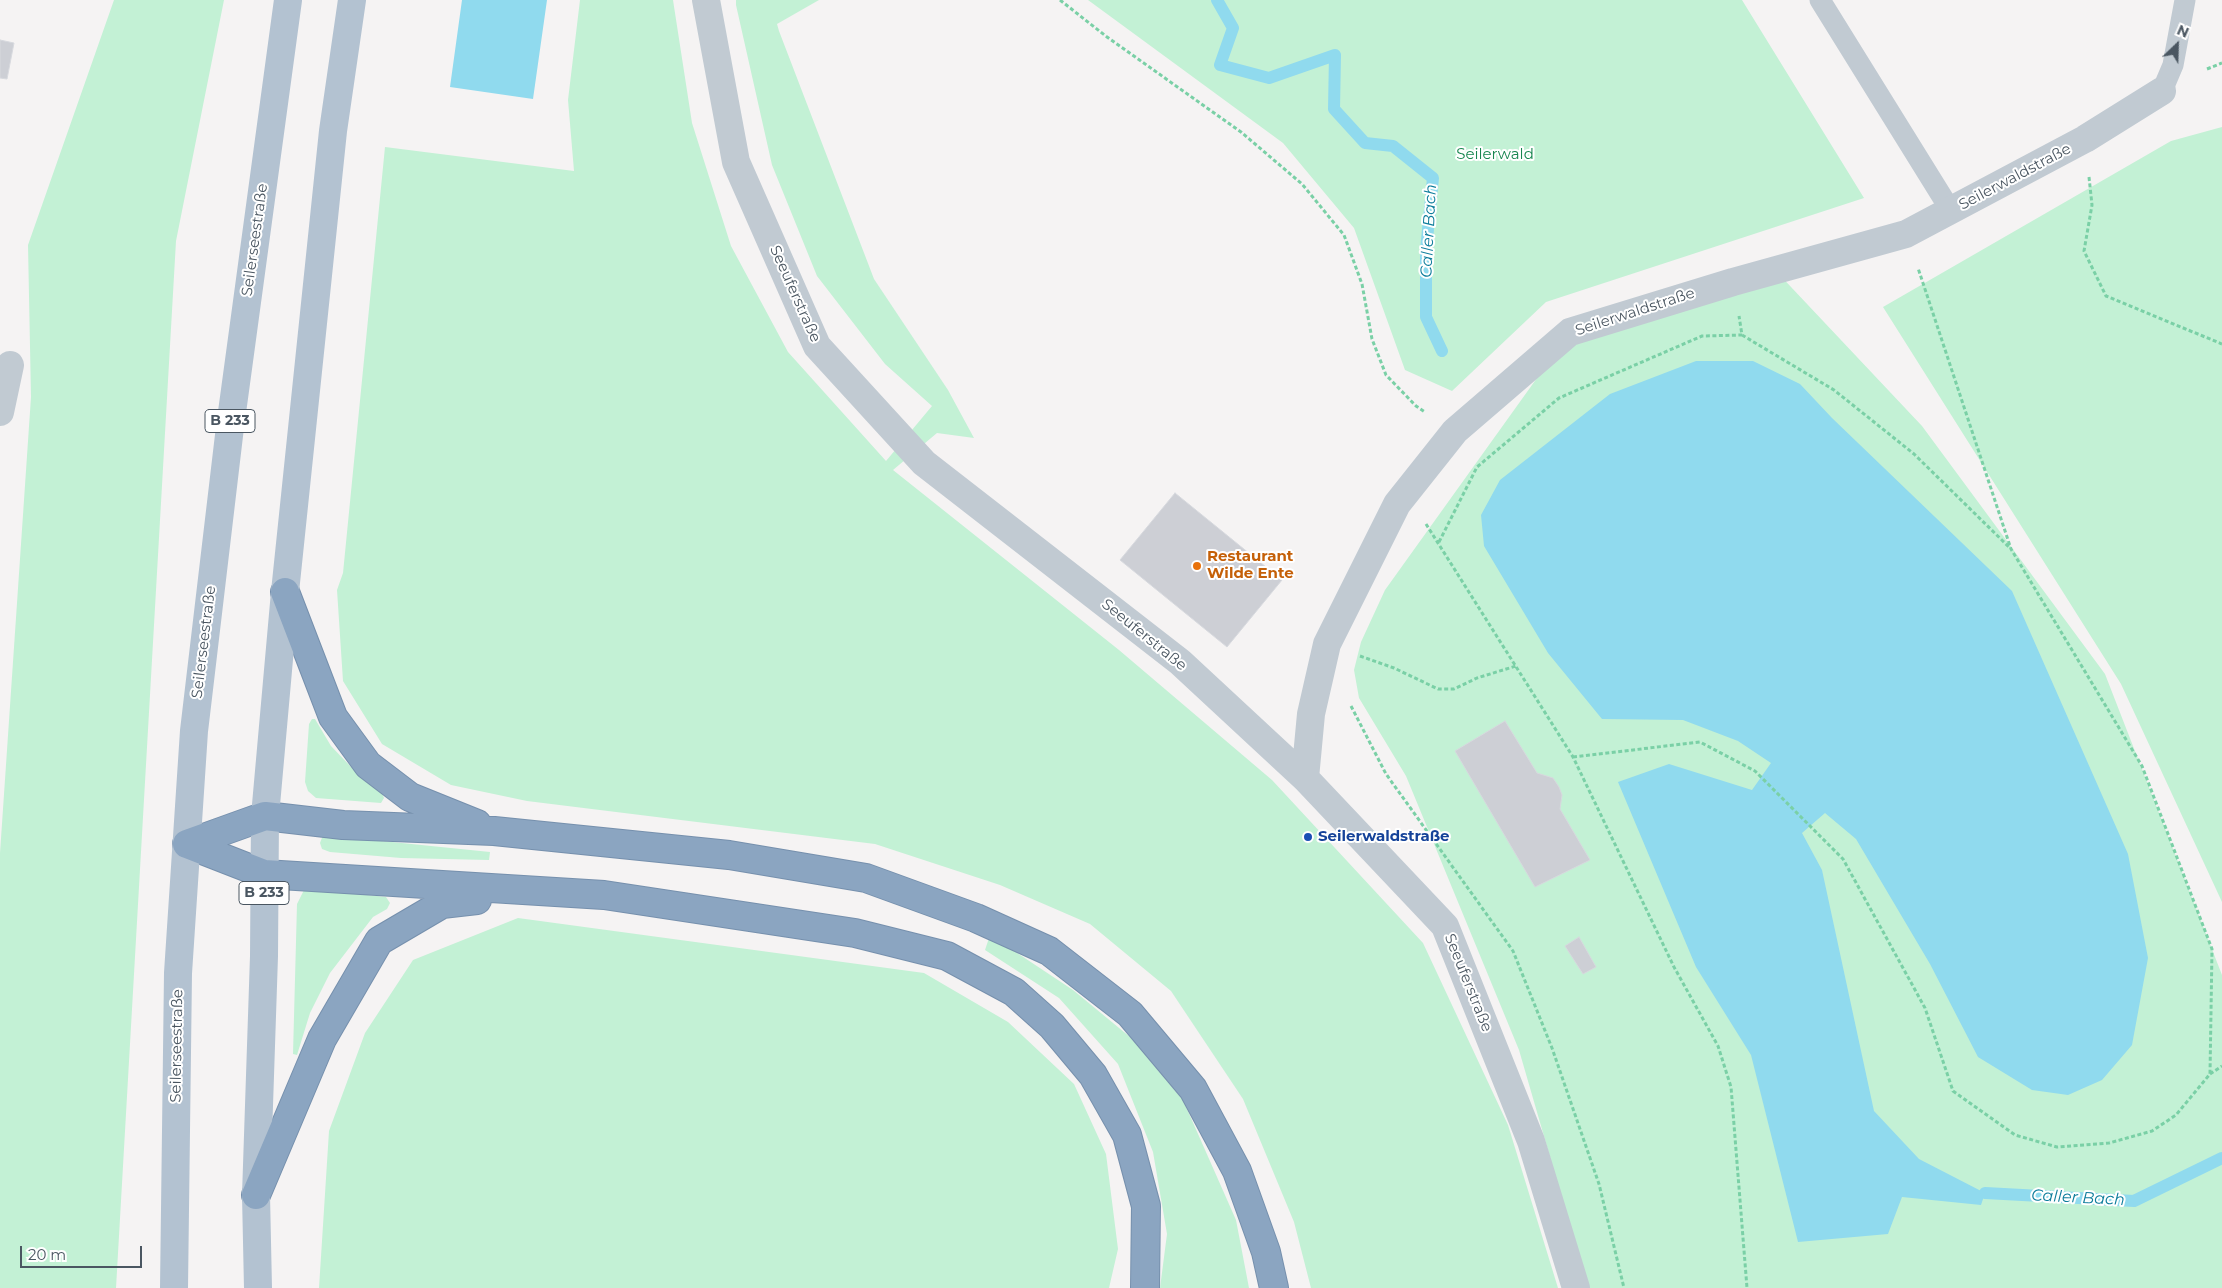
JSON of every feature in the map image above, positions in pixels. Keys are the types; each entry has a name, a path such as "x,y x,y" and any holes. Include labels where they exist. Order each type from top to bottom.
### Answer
{"highway":[{"path":"285,592 333,717 368,765 410,797 494,831"},
{"path":"187,844 265,816 342,825 494,831 729,855 866,878 976,918 1049,951 1130,1014 1193,1089 1237,1170 1266,1252 1274,1288"},
{"path":"187,844 264,874 604,895 855,933 947,956 1014,992 1052,1026 1093,1076 1127,1135 1146,1206 1145,1288"},
{"path":"256,1195 322,1039 379,941 442,904 543,892"}],"main road":[{"name":"Seilerseestraße","path":"174,1288 178,973 194,731 227,446 288,0"},
{"name":"B 233","path":"258,1288 256,1195 264,956 265,816 285,592 333,132 352,0"}],"street":[{"name":"Seeuferstraße","path":"706,0 736,162 817,346 924,463 1180,662 1305,778 1445,926 1531,1141 1576,1288"},
{"name":"Seilerwaldstraße","path":"1305,778 1312,714 1327,644 1397,504 1455,431 1570,332 1733,282 1906,234 2085,139 2162,91"},
{"path":"0,412 10,365"}],"lane":[{"path":"1820,0 1951,211"},
{"path":"2162,91 2173,65 2185,0"}],"path":[{"path":"1060,0 1107,38 1241,132 1302,184 1344,235 1362,284 1372,339 1386,375 1416,406 1455,431"},
{"path":"2085,139 2092,204 2084,251 2106,296 2222,344"},
{"path":"1906,234 2011,549 2142,766 2212,949 2210,1074"},
{"path":"1733,282 1742,334"},
{"path":"1747,1288 1731,1087 1718,1046 1674,967 1573,757 1439,543 1477,467 1559,398 1702,336 1742,334 1834,390 1914,454 2011,549"},
{"path":"1327,644 1394,668 1438,689 1454,689 1477,678 1516,666"},
{"path":"1573,757 1700,742 1755,771 1843,859 1925,1008 1953,1091 2015,1135 2057,1147 2109,1143 2152,1131 2176,1115 2210,1074 2222,1066"}],"green space":[{"path":"114,0 224,0 176,241 116,1288 0,1288 0,853 31,397 28,245"},
{"path":"580,0 673,0 692,123 731,246 788,352 886,461 932,406 885,364 817,276 772,165 736,5 736,0 819,0 777,24 779,31 874,279 948,390 974,438 937,433 893,470 1119,650 1272,780 1423,943 1508,1125 1558,1288 1311,1288 1294,1222 1243,1099 1171,991 1090,924 1000,885 875,844 527,801 451,785 382,744 343,681 337,590 343,573 385,147 574,171 568,100"},
{"name":"Seilerwald","path":"1088,0 1742,0 1864,198 1546,302 1452,391 1405,370 1354,228 1283,143"},
{"path":"2222,127 2222,902 2121,684 1883,307 2171,141"},
{"path":"1775,270 1922,426 2105,674 2222,975 2222,1288 1588,1288 1519,1050 1406,776 1359,698 1354,670 1361,642 1385,590 1570,332"},
{"path":"312,719 315,719 331,746 354,770 382,793 384,798 381,803 316,798 308,791 305,782 309,724"},
{"path":"323,835 490,852 489,860 401,858 330,852 322,849 320,843"},
{"path":"313,889 386,897 390,903 387,909 373,917 330,973 310,1013 297,1055 293,1054 297,904 304,890"},
{"path":"518,918 924,973 1008,1022 1074,1084 1106,1154 1118,1249 1109,1288 319,1288 329,1131 365,1033 413,960"},
{"path":"990,935 1073,990 1130,1037 1183,1100 1236,1220 1249,1288 1160,1288 1167,1234 1153,1152 1118,1064 1059,998 985,950"}],"water":[{"path":"462,0 547,0 533,99 450,87"},
{"path":"1696,361 1753,361 1800,384 1832,418 2012,591 2128,854 2148,958 2132,1045 2102,1080 2068,1095 2032,1090 1978,1057 1930,964 1856,839 1825,813 1802,833 1822,870 1874,1111 1919,1159 1985,1193 1981,1205 1902,1197 1888,1234 1798,1242 1751,1055 1696,967 1618,782 1669,764 1752,790 1771,763 1738,741 1683,720 1602,719 1548,653 1484,546 1481,515 1500,480 1610,394"}],"building":[{"path":"0,40 14,43 7,79 0,78"},
{"path":"1175,493 1282,580 1227,647 1120,560"},
{"path":"1505,721 1537,773 1553,778 1559,787 1562,795 1560,809 1590,860 1535,887 1455,751"},
{"path":"1579,937 1596,967 1583,974 1565,946"}],"waterway":[{"name":"Caller Bach","path":"1217,0 1233,28 1220,65 1269,78 1335,55 1334,109 1365,143 1393,146 1433,178 1426,250 1426,317 1442,351"},
{"name":"Caller Bach","path":"1985,1193 2134,1201 2222,1158"}],"place":[{"name":"Restaurant Wilde Ente","path":"1197,566"},
{"name":"Seilerwaldstraße","path":"1308,837"}]}
